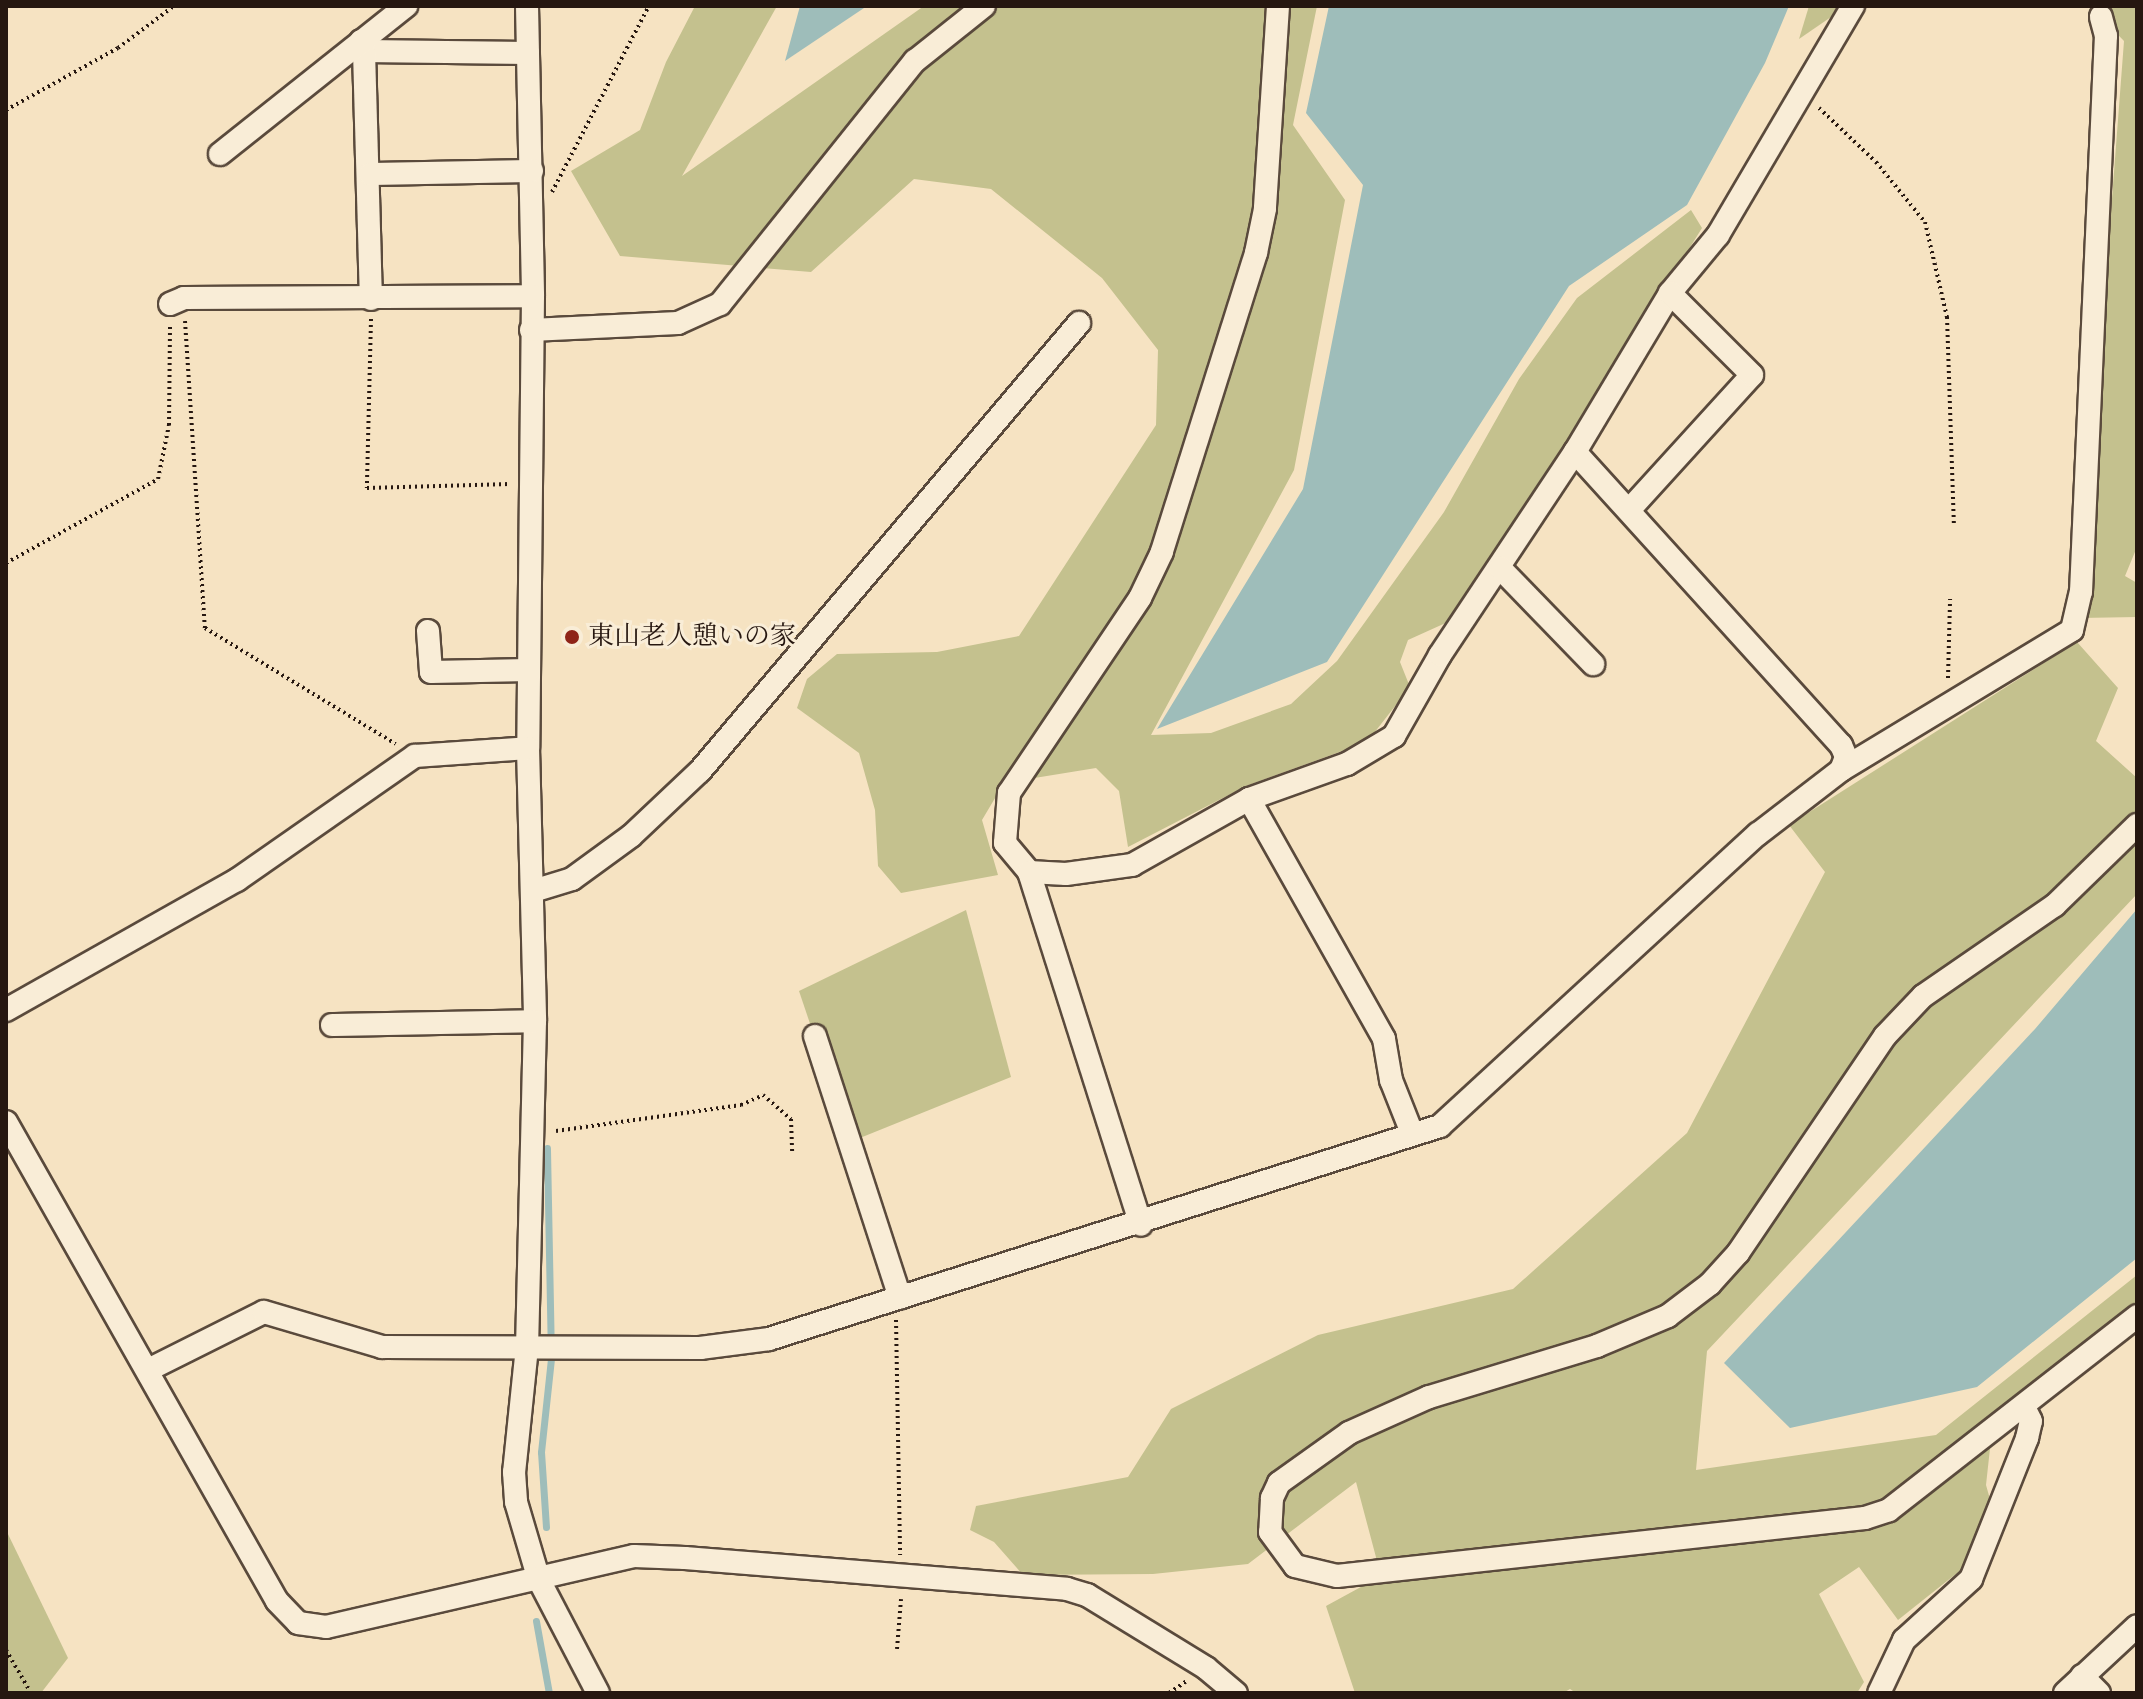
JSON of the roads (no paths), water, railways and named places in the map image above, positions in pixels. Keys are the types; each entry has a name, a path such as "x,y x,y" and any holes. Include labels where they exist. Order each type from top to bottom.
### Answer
{"street":[{"path":"220,154 362,46 406,6"},
{"path":"527,6 533,296 528,748 533,891 534,1136 527,1347 514,1472 516,1502 539,1580 598,1693"},
{"path":"531,330 678,323 720,304 915,61 984,6"},
{"path":"1141,1225 1029,872 1005,843 1009,793 1140,598 1162,552 1256,253 1266,194 1278,6"},
{"path":"1029,872 1066,874 1132,865 1249,799 1347,764 1394,736 1440,655 1575,452 1670,293 1718,235 1804,94 1853,6"},
{"path":"150,1369 264,1312 382,1347 700,1348 769,1339 1141,1225 1440,1126 1758,834 1841,770 2064,636 2079,611 2106,36 2101,17"},
{"path":"362,46 528,53"},
{"path":"362,46 370,174 371,299"},
{"path":"370,174 532,171"},
{"path":"1630,509 1752,375 1670,293"},
{"path":"177,301 533,296"},
{"path":"533,891 572,879 631,836 700,771 1079,323"},
{"path":"1575,452 1630,509 1841,745 1846,757 1841,770"},
{"path":"1500,568 1593,664"},
{"path":"428,631 431,672 529,670"},
{"path":"6,1010 237,880 415,756 528,748"},
{"path":"1249,799 1384,1039 1391,1080 1412,1133"},
{"path":"2137,825 2055,905 1923,996 1885,1036 1746,1242 1710,1284 1668,1316 1597,1346 1429,1397 1349,1433 1279,1483 1272,1498 1270,1532 1295,1566 1337,1576 1865,1518 1889,1510 2137,1316"},
{"path":"332,1025 535,1021"},
{"path":"815,1036 895,1300"},
{"path":"6,1122 150,1369 277,1601 298,1623 326,1627 653,1555 1067,1589 1087,1595 1206,1668 1236,1693"},
{"path":"1879,1693 1904,1640 1971,1579 2027,1438 2031,1421 2024,1407"},
{"path":"2065,1693 2137,1626"},
{"path":"2082,1676 2099,1693"}],"water":[{"path":"800,6 867,6 785,61"},
{"path":"1329,6 1789,6 1765,63 1687,205 1569,286 1327,662 1157,729 1303,489 1363,185 1306,113"},
{"path":"2137,909 2137,1258 1977,1387 1790,1428 1724,1363 2035,1029"}],"waterway":[{"path":"546,1527 541,1452 551,1358 547,1148"},
{"path":"536,1621 549,1693"}],"place":[{"name":"東山老人憩いの家","path":"572,637"}]}
